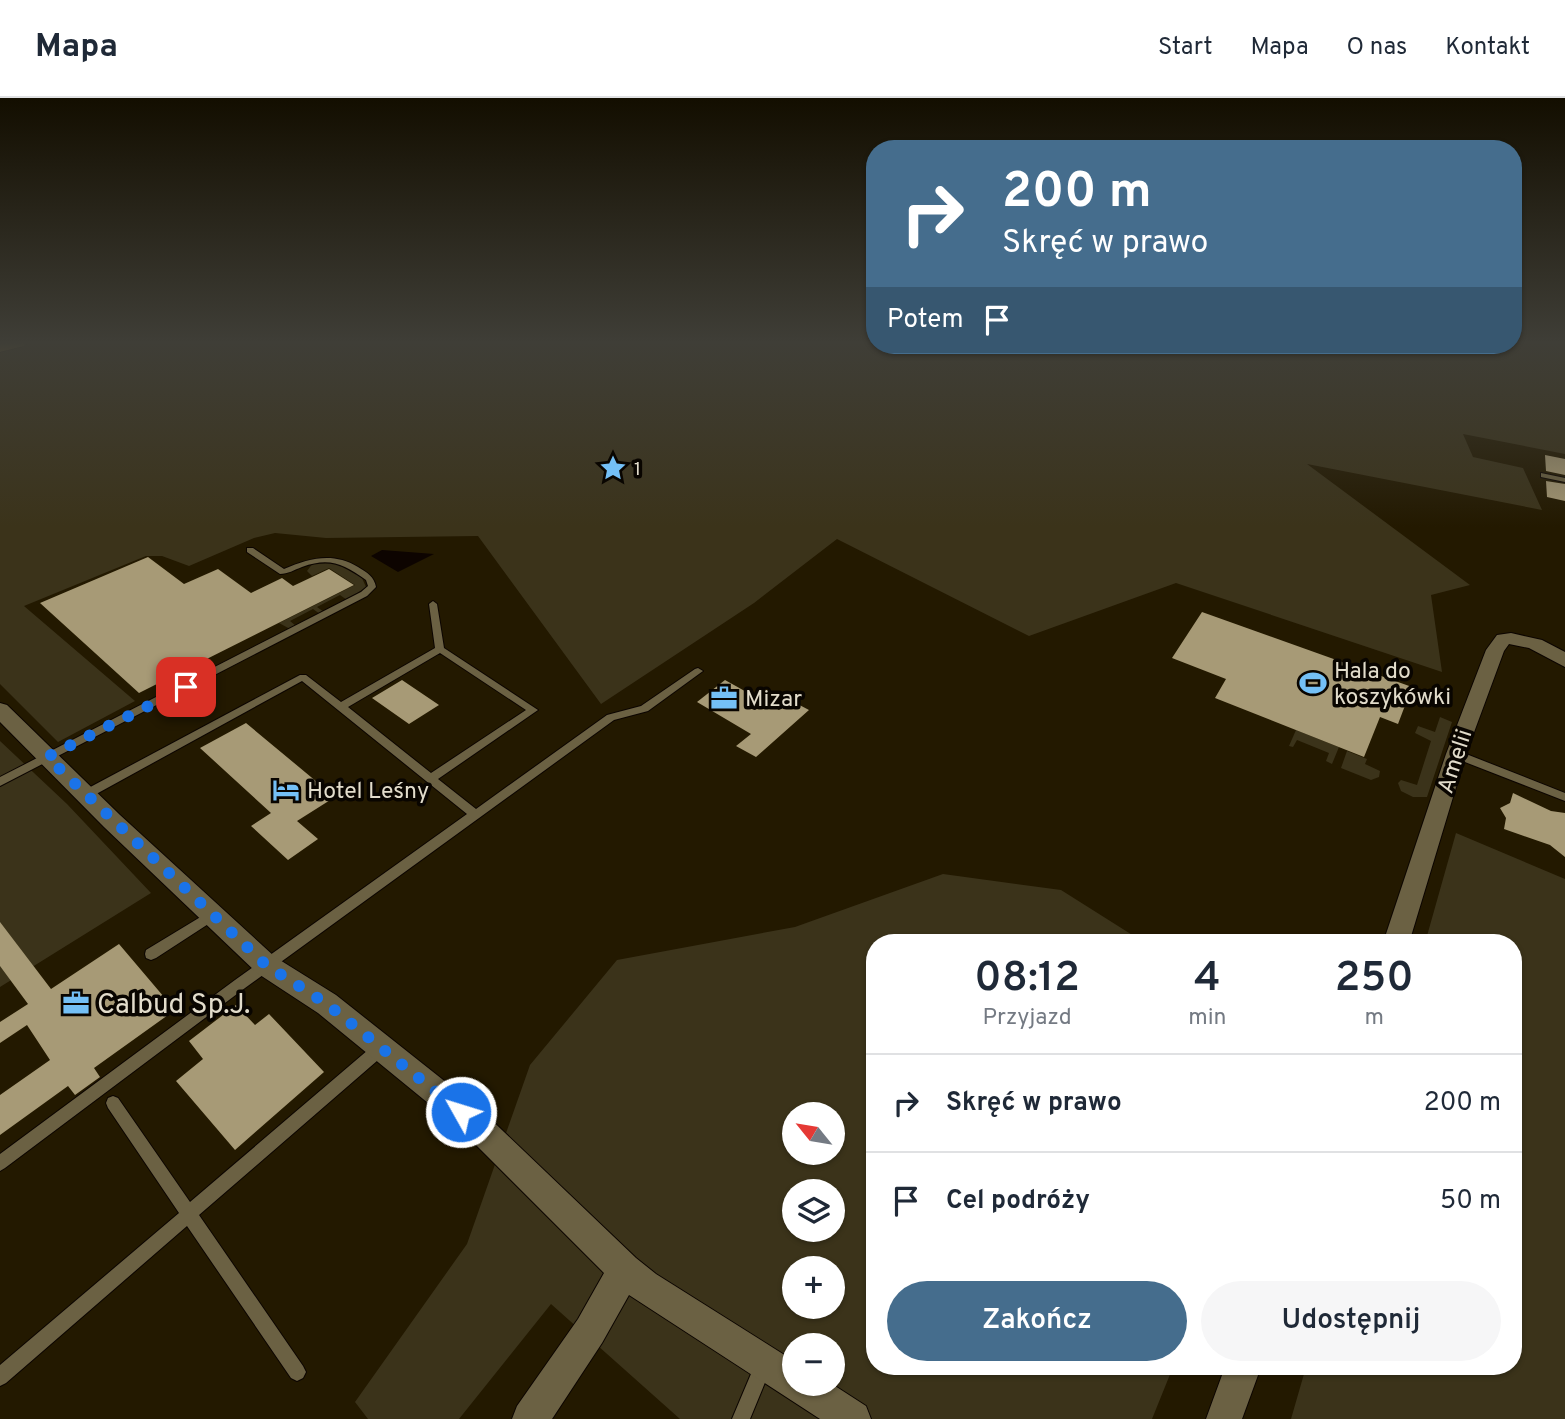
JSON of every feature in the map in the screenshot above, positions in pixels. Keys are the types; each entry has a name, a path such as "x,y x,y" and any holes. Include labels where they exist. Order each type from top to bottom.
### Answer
{"street":[{"name":"Amelii","path":"1399,934 1456,754 1495,650 1503,639 1512,638 1528,641 1563,657"},
{"path":"0,710 85,795 266,965 327,1004 471,1120 624,1270 644,1286 782,1374"},
{"path":"530,1419 590,1331 624,1270"},
{"path":"1224,1419 1240,1375"},
{"path":"817,1396 853,1419"}],"lane":[{"path":"1544,475 1565,480"},
{"path":"0,782 364,594 372,587 370,579 345,561 329,557 312,559 283,572 250,550"},
{"path":"431,778 533,710 440,649 433,604"},
{"path":"341,707 440,649"},
{"path":"0,1163 266,965 611,717 645,709 698,671"},
{"path":"85,795 303,677 476,815"},
{"path":"1456,754 1565,797"},
{"path":"151,954 212,915"},
{"path":"0,1377 382,1047"},
{"path":"113,1103 297,1372"},
{"path":"741,1419 765,1363"}],"shaded area":[{"path":"0,404 1565,404 1565,454 1463,434 1473,457 1523,468 1542,510 1307,464 1470,585 1431,595 1442,672 1176,583 1029,636 837,539 754,603 601,704 478,536 326,538 275,533 254,538 189,566 162,556 146,556 24,606 135,701 58,742 0,684"},
{"path":"382,550 434,554 398,572 371,556"},
{"path":"331,559 361,576 366,587 347,600 340,595 317,607 324,612 320,614 313,609 290,621 296,626 290,629 279,623 355,585 329,568 312,576 307,571 313,563"},
{"path":"1440,717 1452,722 1427,797 1413,797 1401,791 1398,783 1401,780 1417,785 1431,741 1415,733 1418,726 1435,732"},
{"path":"1296,730 1339,747 1332,764 1326,761 1329,753 1297,740 1293,747 1289,746"},
{"path":"0,741 67,804 151,893 0,987"},
{"path":"1347,751 1367,759 1365,764 1380,771 1379,777 1371,780 1341,768"},
{"path":"1456,833 1565,879 1565,1419 1291,1419 1304,1375 1522,1375 1522,934 1428,934"},
{"path":"943,874 1061,890 1131,934 866,934 866,1375 1170,1375 1152,1419 680,1419 551,1304 459,1419 368,1419 355,1402 467,1244 530,1065 617,960 795,927"}],"building":[{"path":"1545,455 1565,459 1565,475 1546,471"},
{"path":"1546,481 1565,484 1565,501 1547,497"},
{"path":"148,557 184,584 218,569 251,593 282,578 293,586 329,569 354,585 139,693 40,603"},
{"name":"Hala do koszykówki","path":"1202,612 1412,687 1398,724 1380,717 1364,757 1215,698 1226,679 1172,658"},
{"path":"402,680 439,705 409,724 372,698"},
{"path":"725,680 779,710 790,700 809,710 756,757 736,746 751,734 697,702"},
{"name":"Hotel Leśny","path":"246,723 335,797 297,821 318,839 288,860 251,826 271,813 200,748"},
{"path":"1513,793 1551,811 1565,813 1565,857 1550,845 1504,829 1506,818 1500,808 1510,803"},
{"path":"0,922 51,989 119,944 175,1010 94,1068 100,1077 75,1095 68,1086 0,1135 0,1095 50,1060 27,1025 0,1043 0,1022 28,1004 0,966"},
{"path":"236,1005 255,1025 269,1014 324,1072 235,1150 176,1081 203,1059 189,1041"}],"place":[{"name":"1","path":"613,468"},
{"name":"Hala do koszykówki","path":"1313,683"},
{"name":"Mizar","path":"724,698"},
{"name":"Hotel Leśny","path":"286,790"},
{"name":"Calbud Sp.J.","path":"76,1003"}],"route":[{"path":"186,687 47,757 266,965 327,1004 461,1112"}]}
